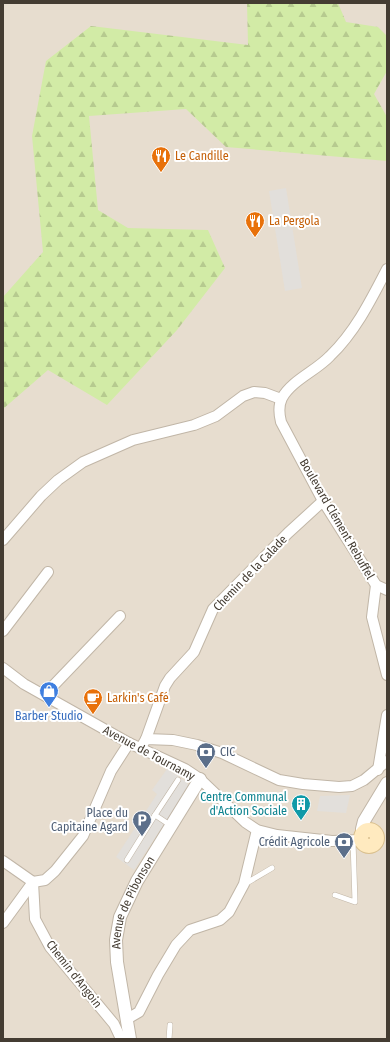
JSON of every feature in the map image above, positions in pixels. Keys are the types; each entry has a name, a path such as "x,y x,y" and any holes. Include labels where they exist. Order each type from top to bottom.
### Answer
{"street":[{"path":"3,540 40,496 58,480 83,462 133,440 194,425 216,416 243,396 254,392 265,393 281,399 287,390 329,358 344,342 357,324 387,269"},
{"name":"Boulevard Clément Rebuffel","path":"281,399 279,411 282,422 323,501 376,585 387,590"},
{"name":"Chemin de la Calade","path":"146,739 165,686 170,678 194,652 213,609 272,549 323,501"},
{"path":"3,631 48,572"},
{"path":"376,585 372,617 387,675"},
{"path":"46,696 51,688 120,616"},
{"name":"Avenue de Tournamy","path":"3,668 24,684"},
{"name":"Avenue de Tournamy","path":"3,675 24,684 129,743 181,767 200,779 245,822 257,830 277,835 332,842 369,837"},
{"path":"378,770 387,715"},
{"path":"139,748 146,739 173,740 197,745 222,754 279,780 339,787 352,786 364,780 378,770 387,761"},
{"path":"3,923 33,882 45,880 55,872 83,836 111,771 129,743"},
{"name":"Avenue de Pibonson","path":"130,1039 117,962 116,940 120,917 137,881 170,825 200,779"},
{"path":"369,837 371,809 387,783"},
{"path":"127,1019 139,1012 158,975 176,945 190,930 220,920 229,912 244,884 257,830"},
{"path":"3,861 33,882"},
{"name":"Chemin d'Angoin","path":"33,882 35,919 50,948 114,1024 122,1039"}],"lane":[{"path":"127,860 178,780"},
{"path":"155,815 170,825"},
{"path":"335,895 355,902 369,837"},
{"path":"244,884 272,868"},
{"path":"169,1039 170,1024"}],"shaded area":[{"path":"3,3 387,3 387,1039 3,1039"},
{"path":"286,188 302,288 285,291 269,191"},
{"name":"Place du Capitaine Agard","path":"167,769 185,781 189,786 134,870 116,857 157,794 152,790"},
{"path":"350,795 346,813 317,811 320,796"}],"green space":[{"path":"247,3 338,3 346,22 378,27 387,36 387,71 374,94 387,117 387,161 226,147 186,109 89,116 98,210 128,228 208,230 225,268 177,330 107,405 48,370 3,409 3,297 43,252 32,136 46,61 91,26 248,45"}],"place":[{"name":"Le Candille","path":"161,173"},
{"name":"La Pergola","path":"255,238"},
{"name":"Barber Studio","path":"49,708"},
{"name":"Larkin's Café","path":"93,715"},
{"name":"CIC","path":"206,769"},
{"name":"Centre Communal d'Action Sociale","path":"301,821"},
{"name":"Place du Capitaine Agard","path":"142,837"},
{"name":"Crédit Agricole","path":"344,859"}]}
